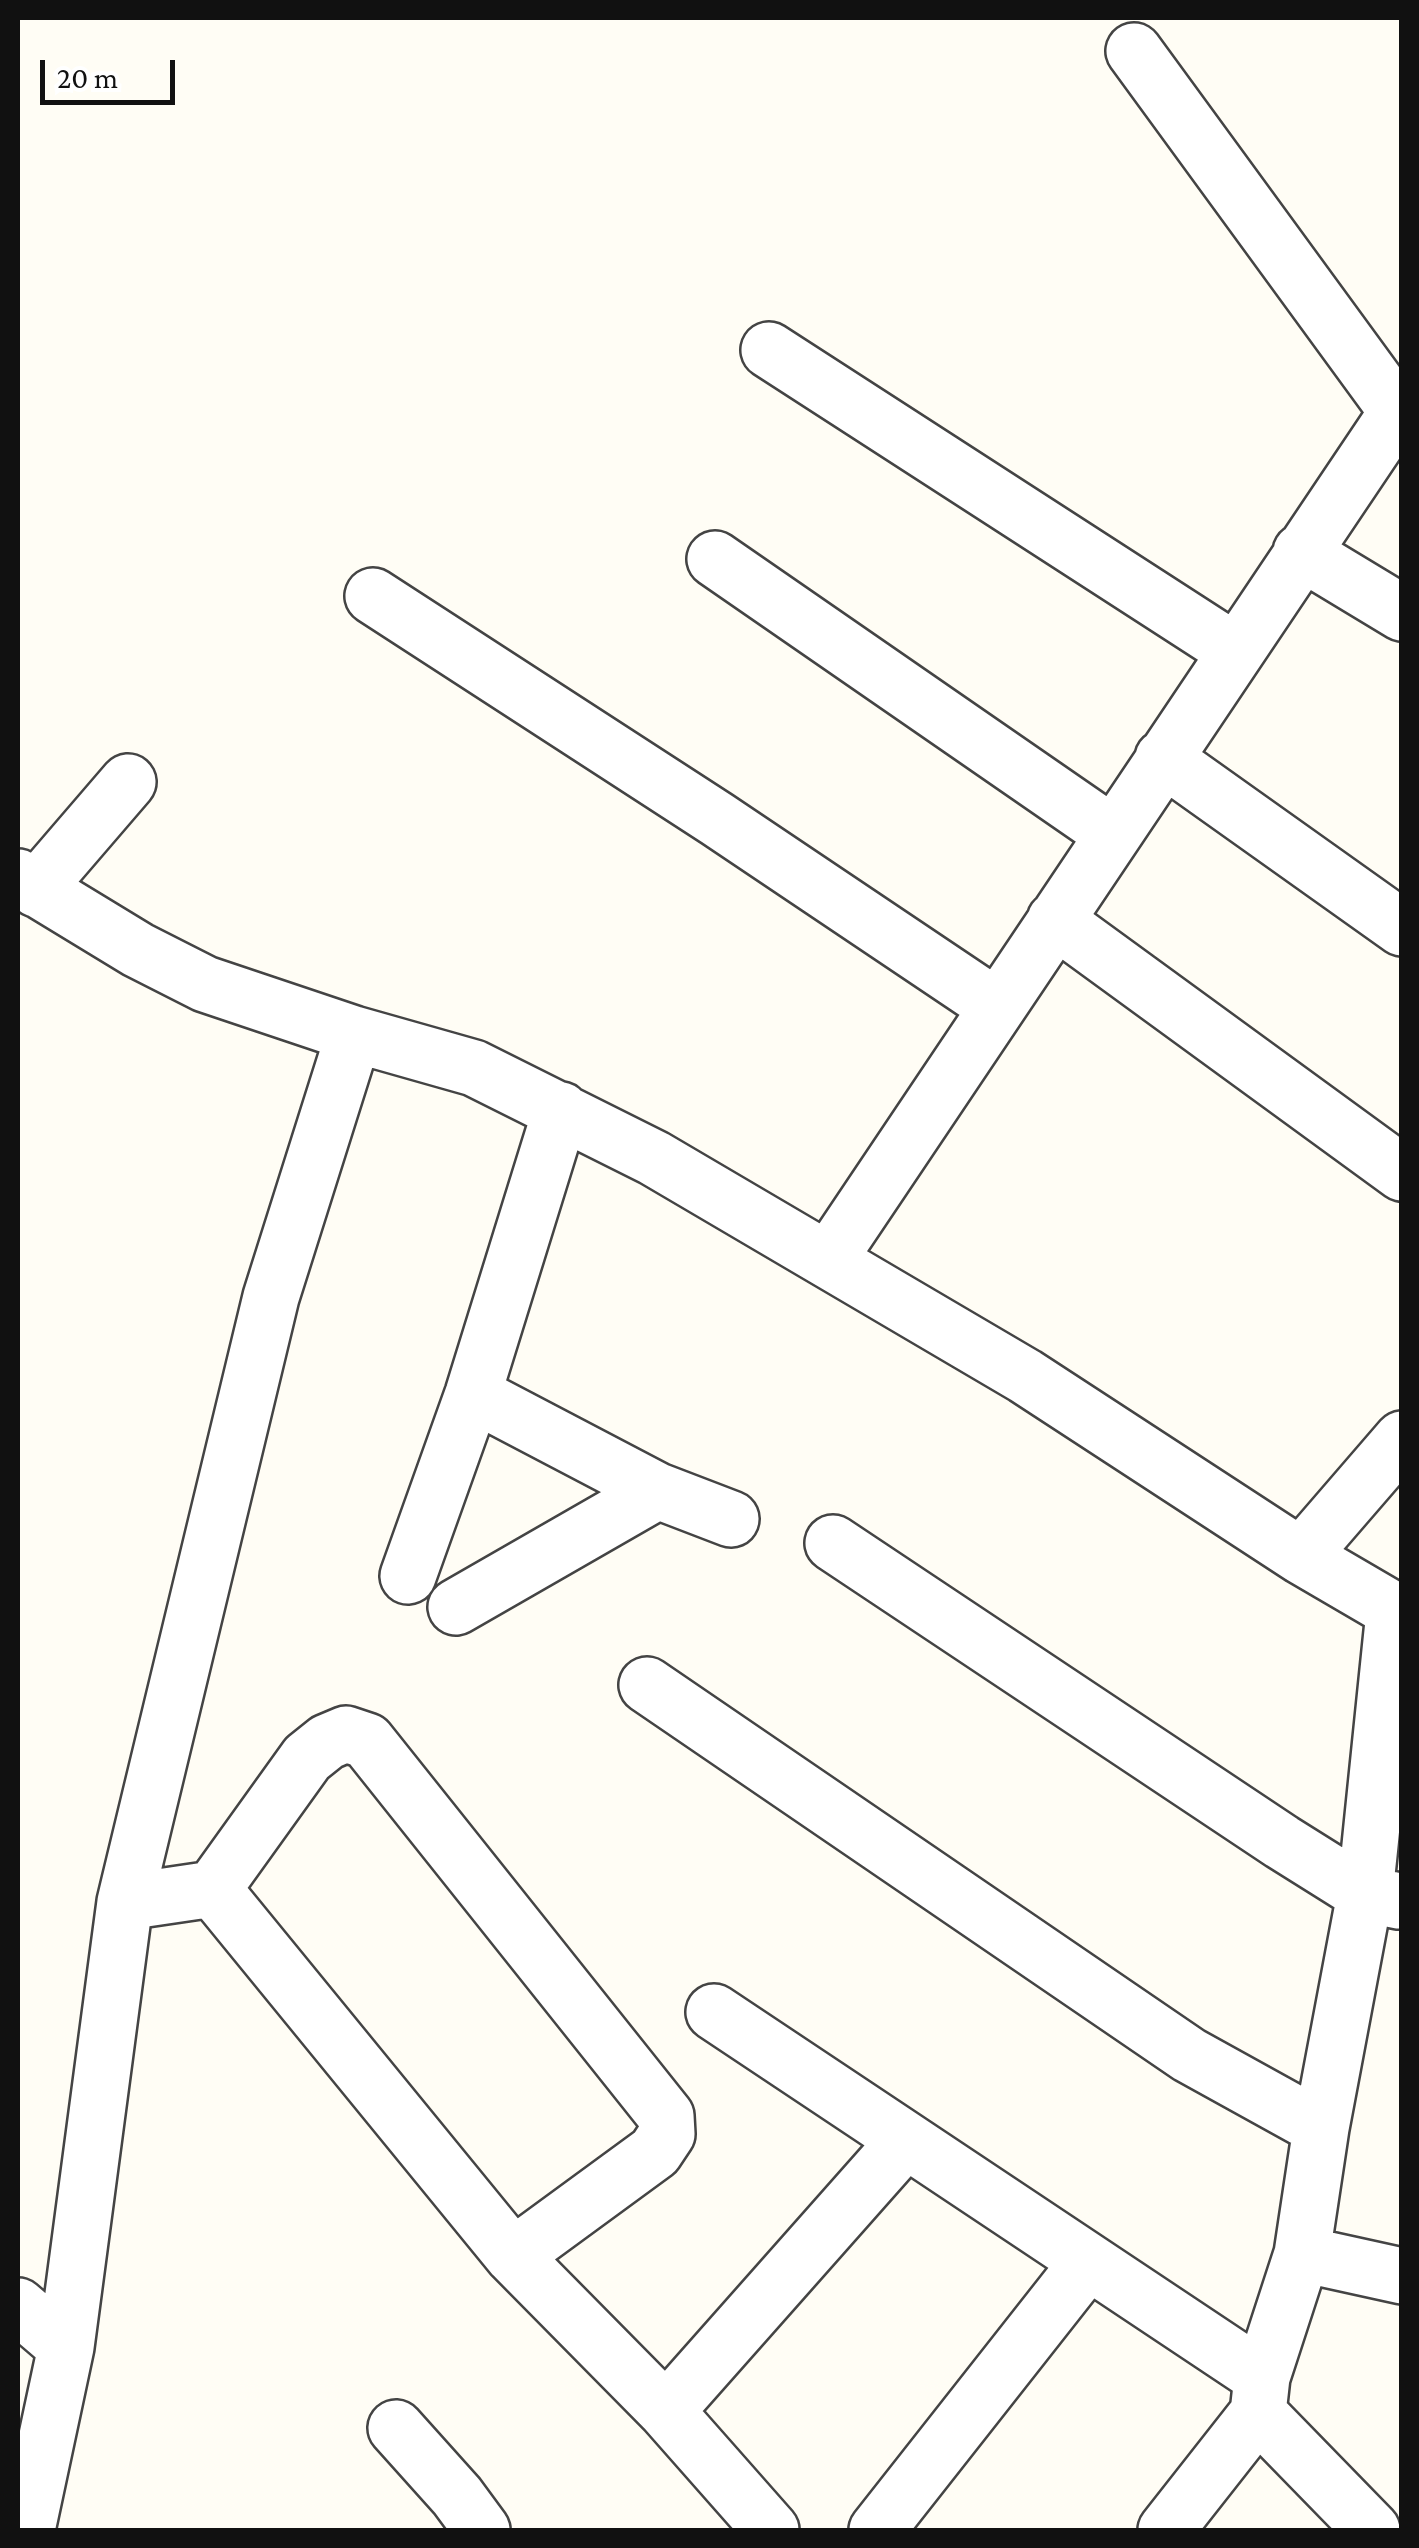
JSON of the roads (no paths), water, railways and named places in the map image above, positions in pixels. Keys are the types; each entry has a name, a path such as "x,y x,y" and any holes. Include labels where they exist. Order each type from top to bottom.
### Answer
{"street":[{"path":"828,1260 1399,408 1134,51"},
{"path":"768,350 1235,650"},
{"path":"1301,552 1402,613"},
{"path":"715,558 1113,834"},
{"path":"373,596 701,808 997,1007"},
{"path":"1163,758 1402,928"},
{"path":"128,782 27,883 138,950 206,984 354,1034 474,1068 654,1158 1025,1376 1301,1556 1398,1613 1384,1897 1321,2128 1302,2254 1260,2395 1166,2530"},
{"path":"1055,920 1402,1173"},
{"path":"27,2530 66,2347 125,1902 272,1297 354,1034"},
{"path":"408,1576 473,1394 562,1110"},
{"path":"473,1394 658,1492 732,1519"},
{"path":"1301,1556 1402,1439"},
{"path":"456,1607 658,1492"},
{"path":"833,1542 1282,1842 1384,1897"},
{"path":"647,1685 1189,2055 1321,2128"},
{"path":"125,1902 213,1889 308,1758 326,1742 346,1734 366,1741 666,2116 667,2134 655,2152 513,2256"},
{"path":"213,1889 513,2256 666,2410 771,2530"},
{"path":"714,2012 1088,2262 1260,2395 1372,2530"},
{"path":"666,2410 906,2140"},
{"path":"1302,2254 1402,2276"},
{"path":"877,2530 1088,2262"},
{"path":"18,2306 66,2347"},
{"path":"396,2428 457,2496 471,2527"}]}
